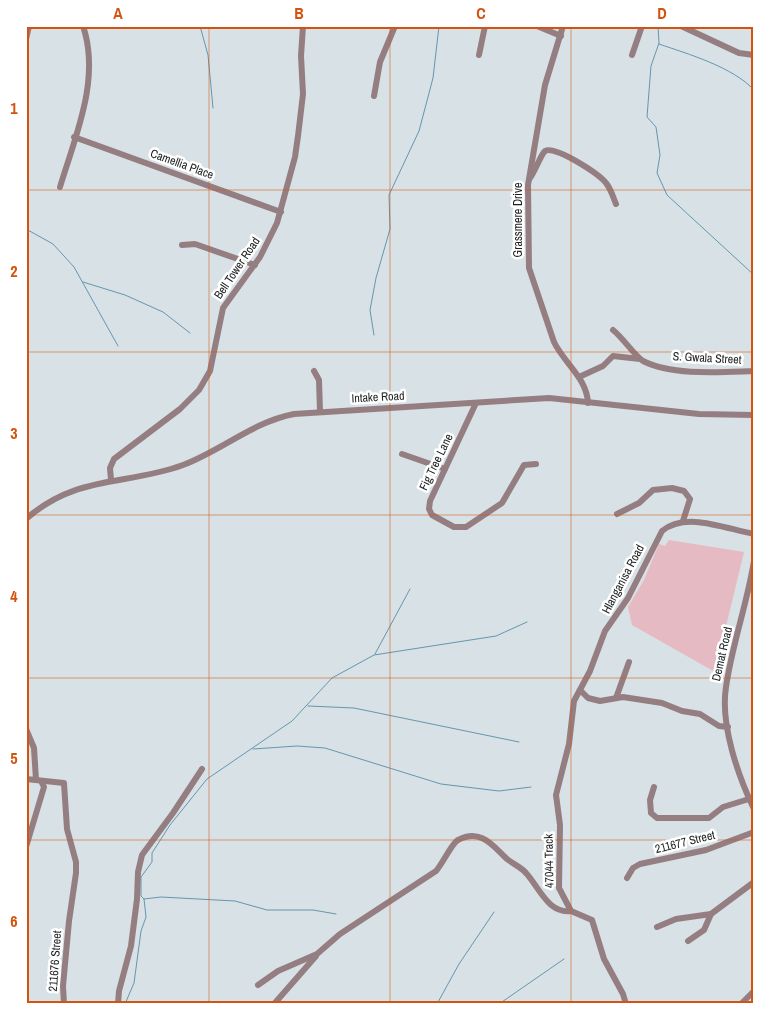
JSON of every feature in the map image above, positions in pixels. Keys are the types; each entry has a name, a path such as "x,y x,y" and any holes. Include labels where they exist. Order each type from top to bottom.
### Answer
{"street":[{"path":"26,39 29,26"},
{"path":"60,187 88,84 88,55 83,26"},
{"name":"Bell Tower Road","path":"111,480 110,468 114,459 180,409 203,385 210,371 223,308 255,265 281,212 295,157 302,108 301,56 303,26"},
{"path":"374,96 380,62 395,26"},
{"path":"478,55 484,26"},
{"path":"537,26 560,36"},
{"name":"Grassmere Drive","path":"563,26 545,85 529,179 530,275 558,351 579,377 587,391 588,403"},
{"path":"632,55 642,26"},
{"path":"681,26 697,29 739,53 754,56"},
{"name":"Camellia Place","path":"74,137 281,212"},
{"path":"529,179 538,168 543,153 554,151 586,167 601,178 610,188 616,204"},
{"path":"182,245 195,244 255,265"},
{"path":"613,330 640,359"},
{"name":"S. Gwala Street","path":"579,377 604,366 613,356 640,359 674,369 754,372"},
{"path":"314,371 319,380 320,412"},
{"name":"Intake Road","path":"26,519 48,502 72,490 111,480 156,473 184,465 260,424 285,416 320,412 476,404 541,398 699,414 754,415"},
{"name":"Fig Tree Lane","path":"476,404 430,501 429,509 432,515 459,529 496,509 502,503 521,469 528,464 536,464"},
{"path":"402,454 445,469"},
{"path":"617,514 639,503 653,490 672,488 684,491 690,499 683,521 754,534"},
{"name":"Hlanganisa Road","path":"570,725 572,710 590,671 605,631 628,598 657,537 667,527 683,521"},
{"name":"Demat Road","path":"754,561 725,689 728,727 735,765 754,808"},
{"path":"616,698 629,662"},
{"path":"580,690 593,700 604,701 616,698 662,703 682,711 700,714 719,726 728,727"},
{"name":"47044 Track","path":"570,725 569,744 555,800 560,825 559,888 571,911"},
{"path":"26,730 34,748 38,781"},
{"path":"118,1004 119,991 130,946 137,899 138,872 142,855 202,769"},
{"path":"26,779 38,781 44,787 26,846"},
{"name":"211676 Street","path":"38,781 60,781 64,783 67,829 76,862 63,986 64,1004"},
{"path":"654,787 650,805 653,817 657,818 709,818 724,808 749,799"},
{"name":"211677 Street","path":"627,878 633,868 640,864 706,850 754,832"},
{"path":"274,1004 318,954 340,934 436,871 448,857 455,842 471,837 483,837 493,843 508,860 526,873 550,904 563,911 571,911 592,920 604,959 623,994 626,1004"},
{"path":"657,927 676,919 710,914 754,882"},
{"path":"688,941 704,930 710,914"},
{"path":"258,985 278,970 318,954"},
{"path":"740,1004 754,991"}],"shaded area":[{"path":"669,540 744,552 715,672 632,625 628,607 644,580 659,544 665,546"}],"waterway":[{"path":"200,26 208,55 213,108"},
{"path":"374,335 370,310 376,278 390,229 389,195 419,131 433,78 439,26"},
{"path":"658,26 659,43 651,66 647,117 656,127 660,155 657,173 667,195 754,275"},
{"path":"659,44 722,68 754,90"},
{"path":"26,229 53,244 74,267 118,346"},
{"path":"83,282 125,295 163,312 190,333"},
{"path":"375,654 410,589"},
{"path":"125,1004 134,983 141,931 146,917 144,899 141,896 141,877 152,862 152,853 170,825 207,779 292,721 332,678 374,655 496,636 527,622"},
{"path":"308,706 354,708 519,742"},
{"path":"754,708 754,724"},
{"path":"253,749 297,746 325,748 441,784 499,791 531,787"},
{"path":"144,899 161,897 235,901 267,910 313,910 336,914"},
{"path":"437,1004 459,964 494,912"},
{"path":"499,1004 564,959"}]}
